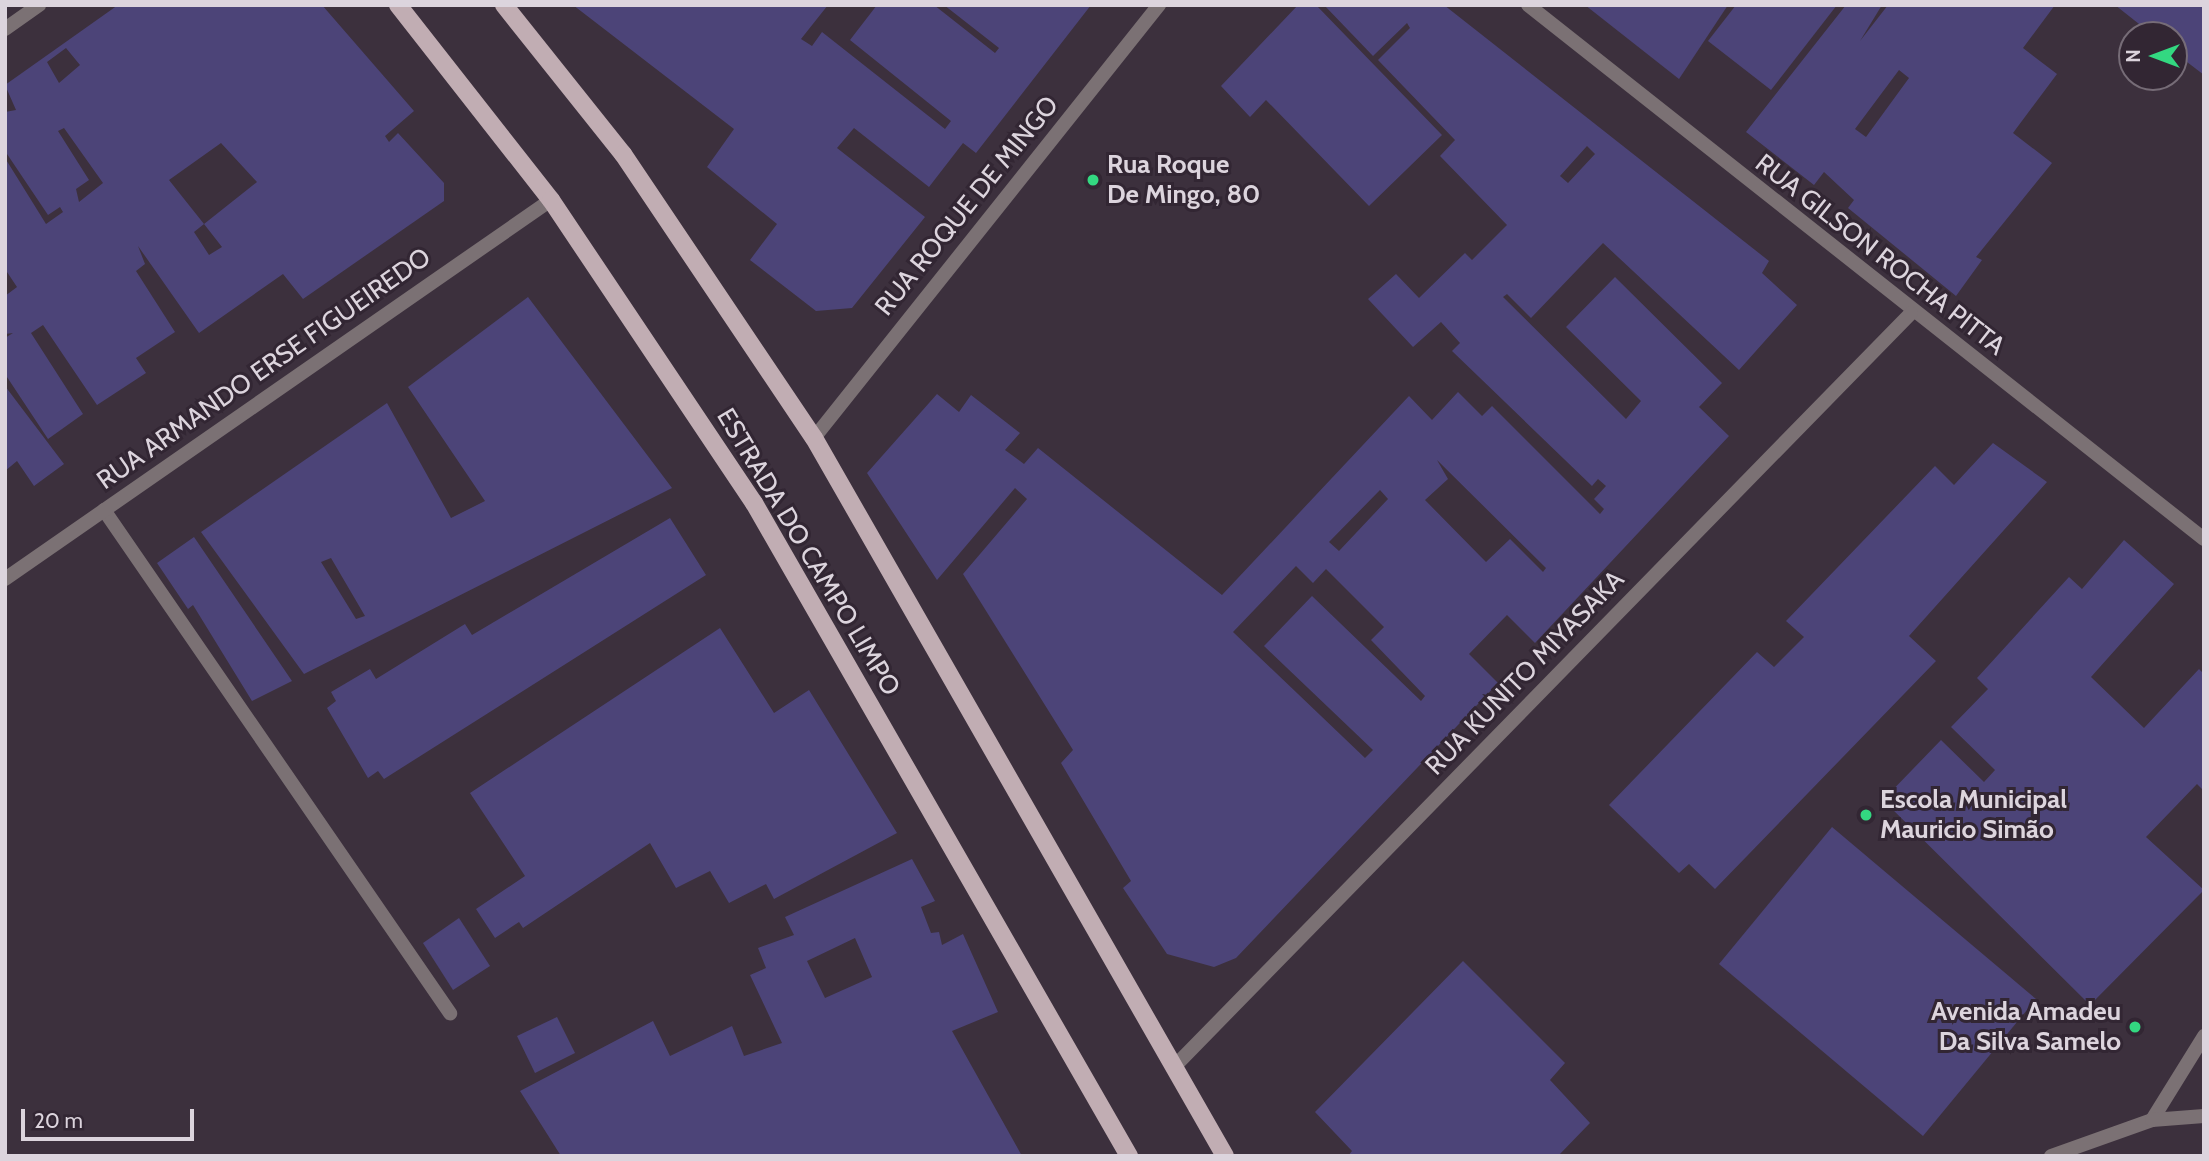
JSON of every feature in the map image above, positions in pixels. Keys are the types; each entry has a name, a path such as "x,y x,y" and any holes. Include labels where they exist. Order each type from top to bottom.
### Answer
{"main road":[{"name":"ESTRADA DO CAMPO LIMPO","path":"398,5 551,200 754,503 1129,1156"},
{"path":"504,5 623,154 814,438 1226,1156"}],"street":[{"path":"5,29 39,5"},
{"name":"RUA ROQUE DE MINGO","path":"814,438 1159,5"},
{"name":"RUA GILSON ROCHA PITTA","path":"1528,5 1911,313 2204,539"},
{"name":"RUA ARMANDO ERSE FIGUEIREDO","path":"5,579 551,200"},
{"name":"RUA KUNITO MIYASAKA","path":"1174,1067 1911,313"},
{"path":"104,510 450,1013"},
{"path":"2152,1120 2204,1036"},
{"path":"2051,1156 2152,1120 2204,1116"}],"building":[{"path":"118,5 322,5 414,111 385,136 389,142 398,133 444,183 444,201 303,299 283,274 199,333 138,246 145,264 136,271 175,332 136,358 146,373 97,405 43,325 31,333 83,414 48,439 5,374 5,338 13,333 5,334 5,296 17,287 5,269 5,158 46,224 63,212 60,207 48,215 5,151 5,112 16,110 5,85","holes":["66,48 80,65 59,83 47,62","64,128 103,183 79,202 76,189 89,180 58,131","221,143 257,182 204,224 169,180","204,224 222,247 209,255 194,232"]},
{"path":"573,5 828,5 801,39 812,46 822,32 945,129 951,121 850,40 877,5 934,5 995,53 999,48 944,5 1091,5 976,153 963,143 929,187 854,128 837,148 925,217 852,308 816,311 750,260 777,224 707,167 734,129"},
{"path":"1298,5 1316,5 1442,135 1369,206 1266,100 1250,117 1221,86"},
{"path":"1324,5 1444,5 1769,261 1762,273 1797,305 1739,370 1603,243 1531,318 1507,294 1503,297 1626,419 1641,401 1566,327 1615,277 1722,383 1699,407 1729,436 1535,643 1507,615 1469,654 1498,683 1236,958 1214,967 1167,954 1123,888 1131,881 1061,763 1073,750 963,574 1027,499 1015,488 937,580 867,473 937,394 959,412 971,395 1020,433 1005,450 1024,464 1038,448 1222,595 1409,396 1432,420 1458,392 1482,416 1492,406 1600,514 1604,509 1594,499 1606,486 1598,479 1592,486 1452,351 1460,343 1441,322 1413,347 1368,299 1396,274 1419,298 1465,253 1472,260 1507,225 1440,156 1455,140 1378,60 1410,28 1407,23 1373,56","holes":["1587,146 1595,154 1568,183 1560,176","1437,460 1546,568 1543,572 1510,539 1486,562 1425,500 1448,479","1380,490 1388,499 1339,551 1329,542","1296,566 1313,583 1326,569 1384,627 1371,640 1425,696 1421,701 1312,596 1264,646 1373,750 1365,758 1233,632"]},
{"path":"1585,5 1728,5 1679,79"},
{"path":"1736,5 1837,5 1771,90 1708,41"},
{"path":"1846,5 1882,5 1860,41 1888,5 2055,5 2023,48 2057,74 2013,133 2052,163 1976,257 1982,260 1956,296 1848,208 1854,200 1824,172 1814,185 1746,132","holes":["1899,70 1909,78 1866,137 1855,129"]},
{"path":"2115,5 2204,5 2204,75 2188,63 2188,21 2135,21"},
{"path":"528,297 672,488 304,674 201,532 387,403 451,518 485,501 408,387","holes":["331,558 365,616 356,619 321,562"]},
{"path":"5,386 64,464 34,486 17,461 5,471"},
{"path":"1993,443 2047,482 1909,636 1936,661 1715,889 1689,864 1679,873 1609,805 1757,652 1774,667 1804,637 1786,621 1935,466 1954,485"},
{"path":"670,518 706,575 384,779 378,771 368,778 327,708 336,701 331,692 370,669 376,679 465,624 472,635"},
{"path":"194,537 292,681 252,701 193,605 188,609 157,563"},
{"path":"2124,540 2174,584 2091,677 2144,728 2199,669 2204,674 2204,791 2197,784 2146,837 2204,890 2090,1005 1883,800 1941,740 1984,782 1995,770 1951,727 1988,689 1977,678 2069,577 2082,589"},
{"path":"720,628 774,713 809,690 897,833 774,899 766,884 729,903 710,871 676,888 650,843 523,928 519,922 495,938 476,909 525,876 470,793"},
{"path":"1832,827 2036,999 1923,1136 1719,964"},
{"path":"912,859 935,901 921,907 931,933 939,932 942,945 963,934 998,1012 952,1031 1022,1156 561,1156 520,1091 653,1021 670,1056 732,1026 744,1056 782,1043 750,975 766,968 758,948 794,935 785,917","holes":["855,938 872,977 825,998 807,961"]},
{"path":"459,918 490,966 453,990 423,943"},
{"path":"1463,961 1565,1063 1550,1080 1590,1123 1558,1156 1348,1156 1352,1151 1315,1112"},
{"path":"557,1017 575,1053 535,1073 517,1036"}],"place":[{"name":"Rua Roque De Mingo, 80","path":"1093,180"},
{"name":"Escola Municipal Mauricio Simão","path":"1866,815"},
{"name":"Avenida Amadeu Da Silva Samelo","path":"2135,1027"}]}
